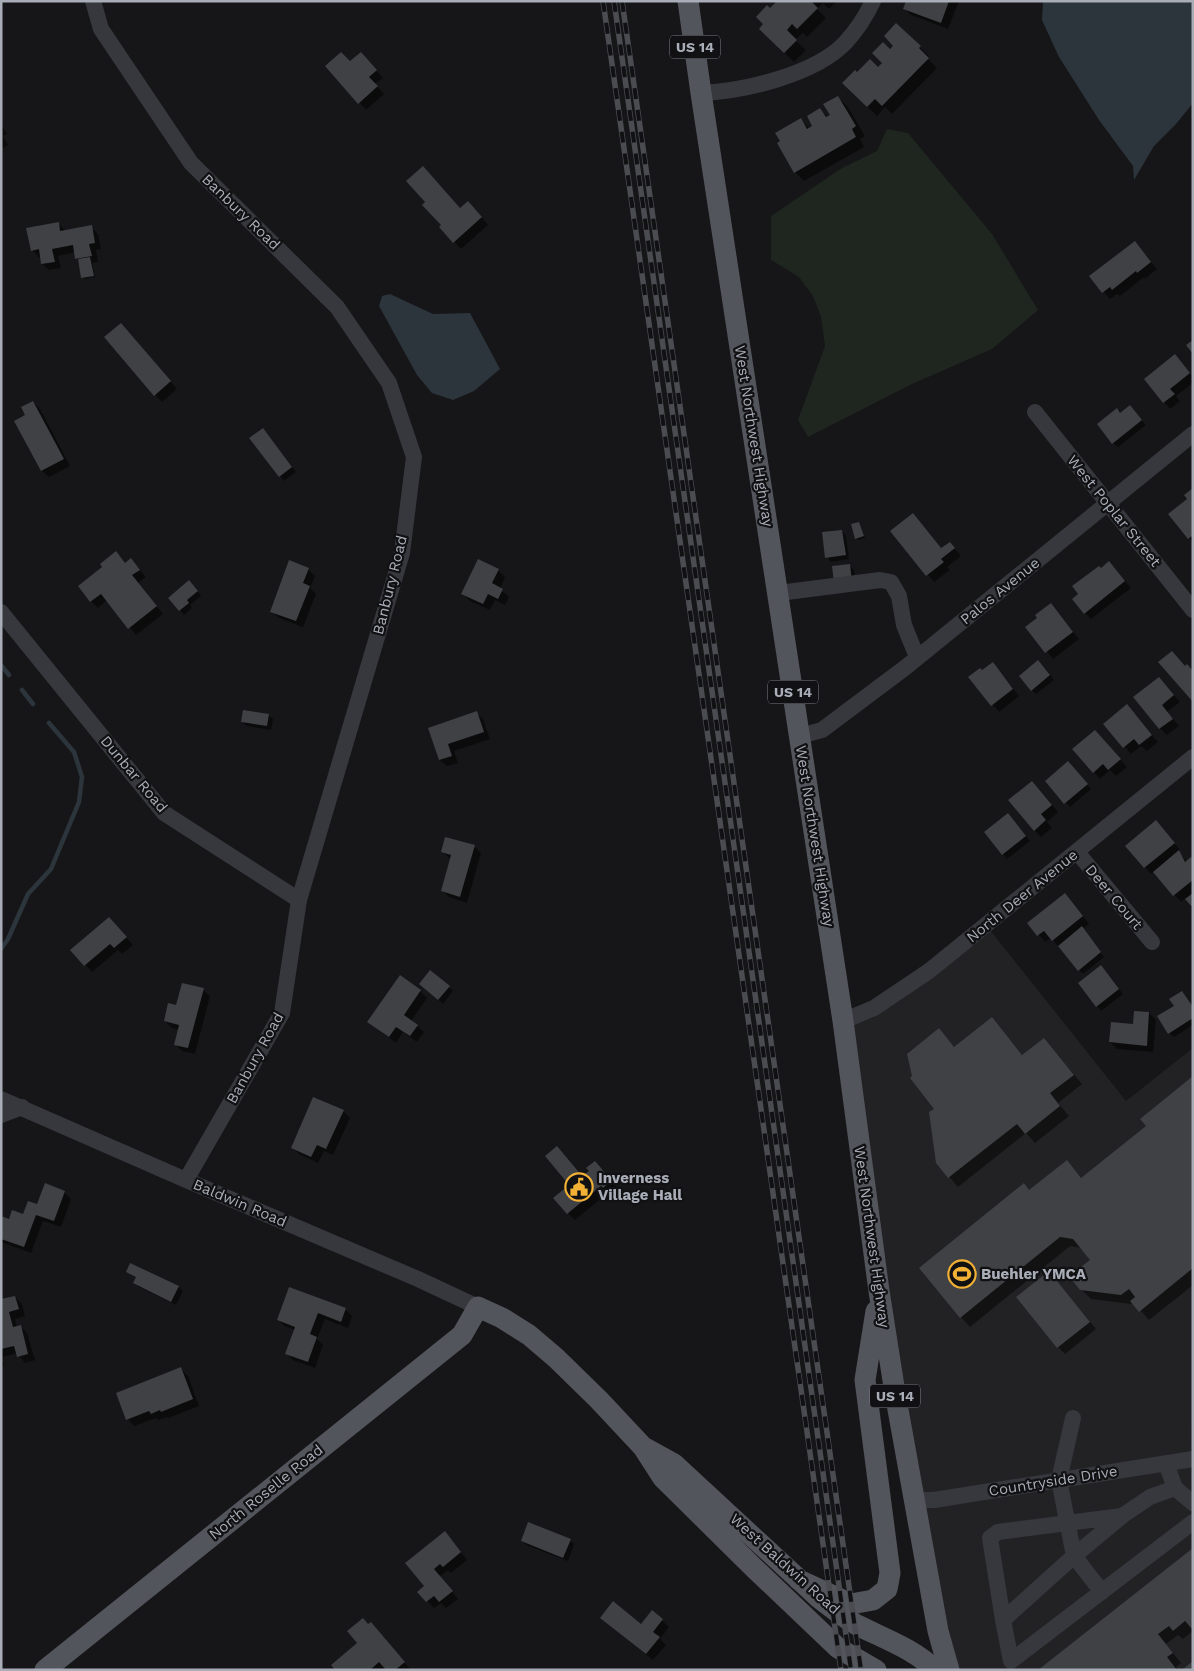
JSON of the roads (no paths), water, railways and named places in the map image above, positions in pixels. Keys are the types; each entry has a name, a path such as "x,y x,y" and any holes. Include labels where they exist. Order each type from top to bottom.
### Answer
{"main road":[{"name":"West Northwest Highway","path":"688,1 843,1021 879,1292 938,1631 949,1670"},
{"path":"799,1580 851,1604 873,1600 887,1589 890,1573 865,1380 879,1292"},
{"name":"West Baldwin Road","path":"478,1307 502,1318 529,1335 556,1358 643,1447 663,1478 761,1574 838,1648 876,1670"},
{"name":"North Roselle Road","path":"44,1670 462,1335 478,1307"},
{"name":"West Baldwin Road","path":"643,1447 674,1464 818,1598 844,1616 925,1660 935,1670"}],"street":[{"name":"Banbury Road","path":"93,1 101,29 191,163 337,307 389,383 414,457 402,553 299,900 282,1013 186,1180"},
{"path":"701,93 721,92 766,83 793,74 824,58 844,44 866,16 873,1"},
{"name":"West Poplar Street","path":"1035,412 1193,610"},
{"name":"Palos Avenue","path":"800,736 822,730 917,657 1193,434"},
{"path":"778,594 880,580 891,582 899,596 904,625 917,657"},
{"name":"Dunbar Road","path":"1,612 164,813 299,900"},
{"name":"North Deer Avenue","path":"843,1021 874,1008 929,972 1193,757"},
{"name":"Deer Court","path":"1077,852 1152,942"},
{"name":"Baldwin Road","path":"1,1099 418,1278 478,1307"},
{"path":"1,1115 22,1107"},
{"path":"1073,1418 1059,1480 1074,1556 1102,1592"},
{"name":"Countryside Drive","path":"914,1500 934,1500 1193,1459"},
{"path":"1166,1463 1175,1488 1193,1503"},
{"path":"1003,1620 1122,1516 1150,1497 1175,1488"},
{"path":"1122,1516 998,1532 990,1538 1011,1661 1193,1522"}],"waterway":[{"path":"1,665 9,675"},
{"path":"22,690 33,704"},
{"path":"1,949 8,939 28,894 51,869 79,802 82,777 74,752 49,723"}],"railway":[{"path":"603,1 841,1670"},
{"path":"614,1 851,1670"},
{"path":"622,1 861,1670"}],"place":[{"name":"Inverness Village Hall","path":"579,1187"},
{"name":"Buehler YMCA","path":"962,1274"}]}
